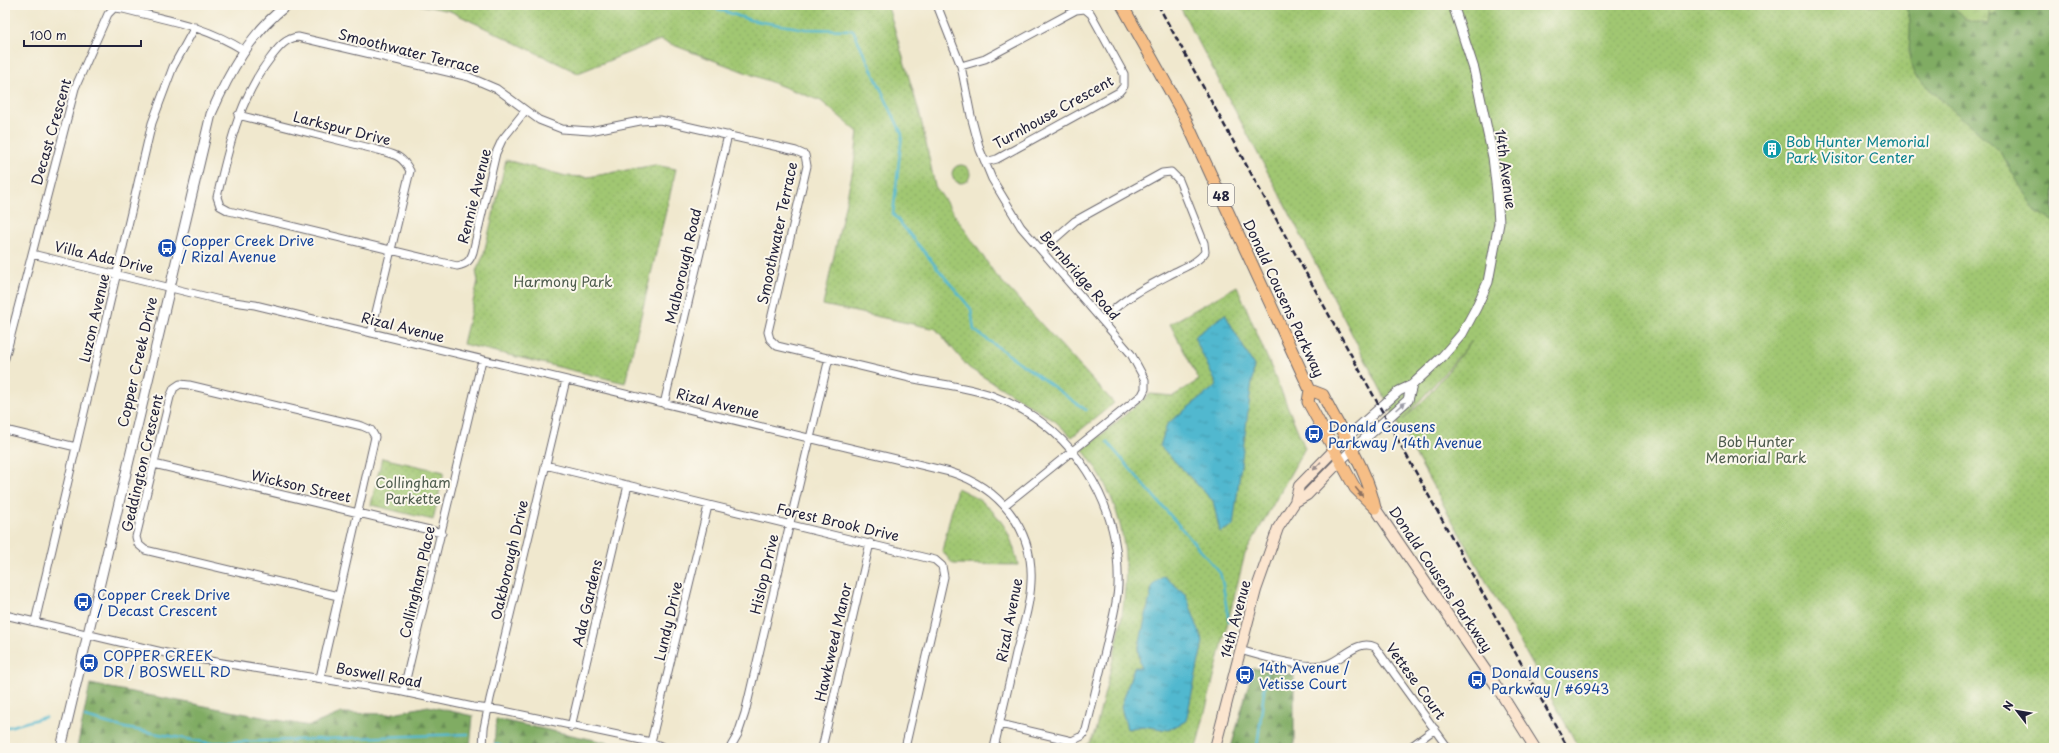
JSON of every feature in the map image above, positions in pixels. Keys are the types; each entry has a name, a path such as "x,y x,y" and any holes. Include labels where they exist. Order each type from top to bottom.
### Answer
{"main road":[{"name":"Donald Cousens Parkway","path":"1122,5 1183,114 1310,390 1308,402 1355,488 1375,508 1495,684 1535,748"},
{"name":"Donald Cousens Parkway","path":"1310,390 1323,395 1352,450 1372,495 1375,508"},
{"name":"14th Avenue","path":"1215,748 1256,590 1278,528 1295,502 1299,486 1345,439"},
{"name":"14th Avenue","path":"1295,502 1307,495 1341,460"}],"street":[{"name":"Copper Creek Drive","path":"60,748 211,114 228,77 244,51 277,13 287,5"},
{"name":"Bernbridge Road","path":"936,5 961,66 971,116 984,162 1006,205 1021,226 1103,320 1135,361 1145,380 1145,389 1142,395 1005,505"},
{"name":"14th Avenue","path":"1345,439 1399,391 1412,385 1442,357 1462,334 1488,282 1499,223 1493,157 1474,69 1453,5"},
{"name":"Decast Crescent","path":"5,358 75,88 108,14 114,8 123,9 194,26 220,36 244,51"},
{"name":"Turnhouse Crescent","path":"961,66 985,59 1076,10 1085,9 1091,14 1124,74 1124,86 1119,92 997,159 984,162"},
{"name":"Luzon Avenue","path":"35,622 157,105 173,67 194,26"},
{"name":"Smoothwater Terrace","path":"391,250 223,209 220,206 217,197 238,115 252,86 269,60 287,40 298,37 469,77 497,90 525,111 546,124 570,130 590,131 652,120 670,121 805,155 807,160 768,332 770,339 777,346 993,396 1033,416 1049,427 1085,467 1101,496 1114,532 1118,565 1116,605 1086,730 1082,736 1072,741 1000,724"},
{"name":"Rennie Avenue","path":"391,250 457,266 468,262 473,252 496,153 502,140 525,111"},
{"name":"Larkspur Drive","path":"238,115 378,150 396,155 404,160 410,171 372,333"},
{"name":"Malborough Road","path":"664,404 728,135"},
{"path":"1042,250 1085,215 1162,173 1171,172 1176,175 1206,251 1195,261 1130,296 1111,311 1103,320"},
{"name":"Villa Ada Drive","path":"32,254 169,287"},
{"name":"Rizal Avenue","path":"169,287 372,333 960,475 984,487 1005,505 1018,524 1026,543 1031,562 1031,583 994,748"},
{"name":"Hislop Drive","path":"730,748 738,734 745,713 828,358"},
{"name":"Collingham Place","path":"403,692 482,360"},
{"name":"Oakborough Drive","path":"483,748 484,728 488,709 566,380"},
{"name":"Geddington Crescent","path":"320,678 375,437 371,430 362,426 180,384 174,388 170,397 136,536 138,544 145,550 338,596"},
{"name":"14th Avenue","path":"1341,460 1408,400 1412,385"},
{"path":"5,430 76,446"},
{"name":"Wickson Street","path":"154,464 442,533"},
{"name":"Forest Brook Drive","path":"545,465 708,506 870,543 935,560 942,566 944,572 905,748"},
{"name":"Ada Gardens","path":"571,727 628,485"},
{"name":"Lundy Drive","path":"651,742 708,506"},
{"name":"Hawkweed Manor","path":"822,748 870,543"},
{"path":"5,615 87,634"},
{"name":"Boswell Road","path":"87,634 179,656 403,692 651,742 665,748"},
{"name":"Vettese Court","path":"1240,650 1289,662 1318,665 1328,664 1361,645 1369,644 1375,647 1448,748"},
{"path":"1409,748 1435,729"}],"green space":[{"path":"420,5 884,5 889,10 920,115 935,186 995,274 1114,403 1072,437 1055,421 969,368 936,329 823,305 854,165 858,132 821,101 660,40 578,73 450,11"},
{"name":"Bob Hunter Memorial Park","path":"1179,5 2054,5 2054,748 1579,748 1399,425 1291,216","holes":["1472,341 1426,398 1403,420"]},
{"path":"1906,5 1972,5 1987,16 1996,13 2000,5 2054,5 2054,222 2035,211 2000,152 1915,76 1909,55 1910,19"},
{"path":"1952,5 1990,5 1988,24 1965,19"},
{"name":"Harmony Park","path":"506,160 566,176 588,177 655,165 676,169 625,383 463,344 478,281 476,271 483,257"},
{"path":"961,165 967,168 970,174 967,180 961,183 955,180 952,174 955,168"},
{"path":"1237,286 1305,448 1245,554 1196,748 1083,748 1090,742 1095,732 1121,622 1125,588 1125,553 1119,519 1105,485 1083,450 1150,394 1173,396 1199,380 1170,324"},
{"name":"Collingham Parkette","path":"382,458 444,472 433,520 371,505"},
{"path":"957,488 981,501 998,518 1010,539 1015,551 1018,565 953,564 942,551"},
{"path":"1253,668 1294,675 1294,748 1231,748"},
{"path":"90,684 309,726 341,713 389,714 428,706 473,716 470,748 77,748"},
{"path":"496,719 633,748 494,748"}],"water":[{"path":"1225,314 1254,366 1233,526 1220,532 1213,501 1160,446 1167,424 1217,385 1194,337"},
{"path":"1164,576 1186,595 1203,642 1186,721 1168,730 1143,726 1127,729 1121,707 1134,667 1141,668 1138,650 1153,584"}],"waterway":[{"path":"706,5 750,20 806,29 853,30 902,134 893,214 971,309 974,330 1086,410"},
{"path":"1107,442 1220,573 1229,621"},
{"path":"1257,748 1266,675"},
{"path":"5,728 45,717"},
{"path":"85,717 125,728 209,743 468,734"},
{"path":"495,744 505,748"}],"railway":[{"path":"1158,5 1568,748"}],"place":[{"name":"Bob Hunter Memorial Park Visitor Center","path":"1772,149"},
{"name":"Copper Creek Drive / Rizal Avenue","path":"167,248"},
{"name":"Donald Cousens Parkway / 14th Avenue","path":"1314,434"},
{"name":"Copper Creek Drive / Decast Crescent","path":"83,602"},
{"name":"COPPER CREEK DR / BOSWELL RD","path":"89,663"},
{"name":"14th Avenue / Vetisse Court","path":"1245,675"},
{"name":"Donald Cousens Parkway / #6943","path":"1477,680"}]}
